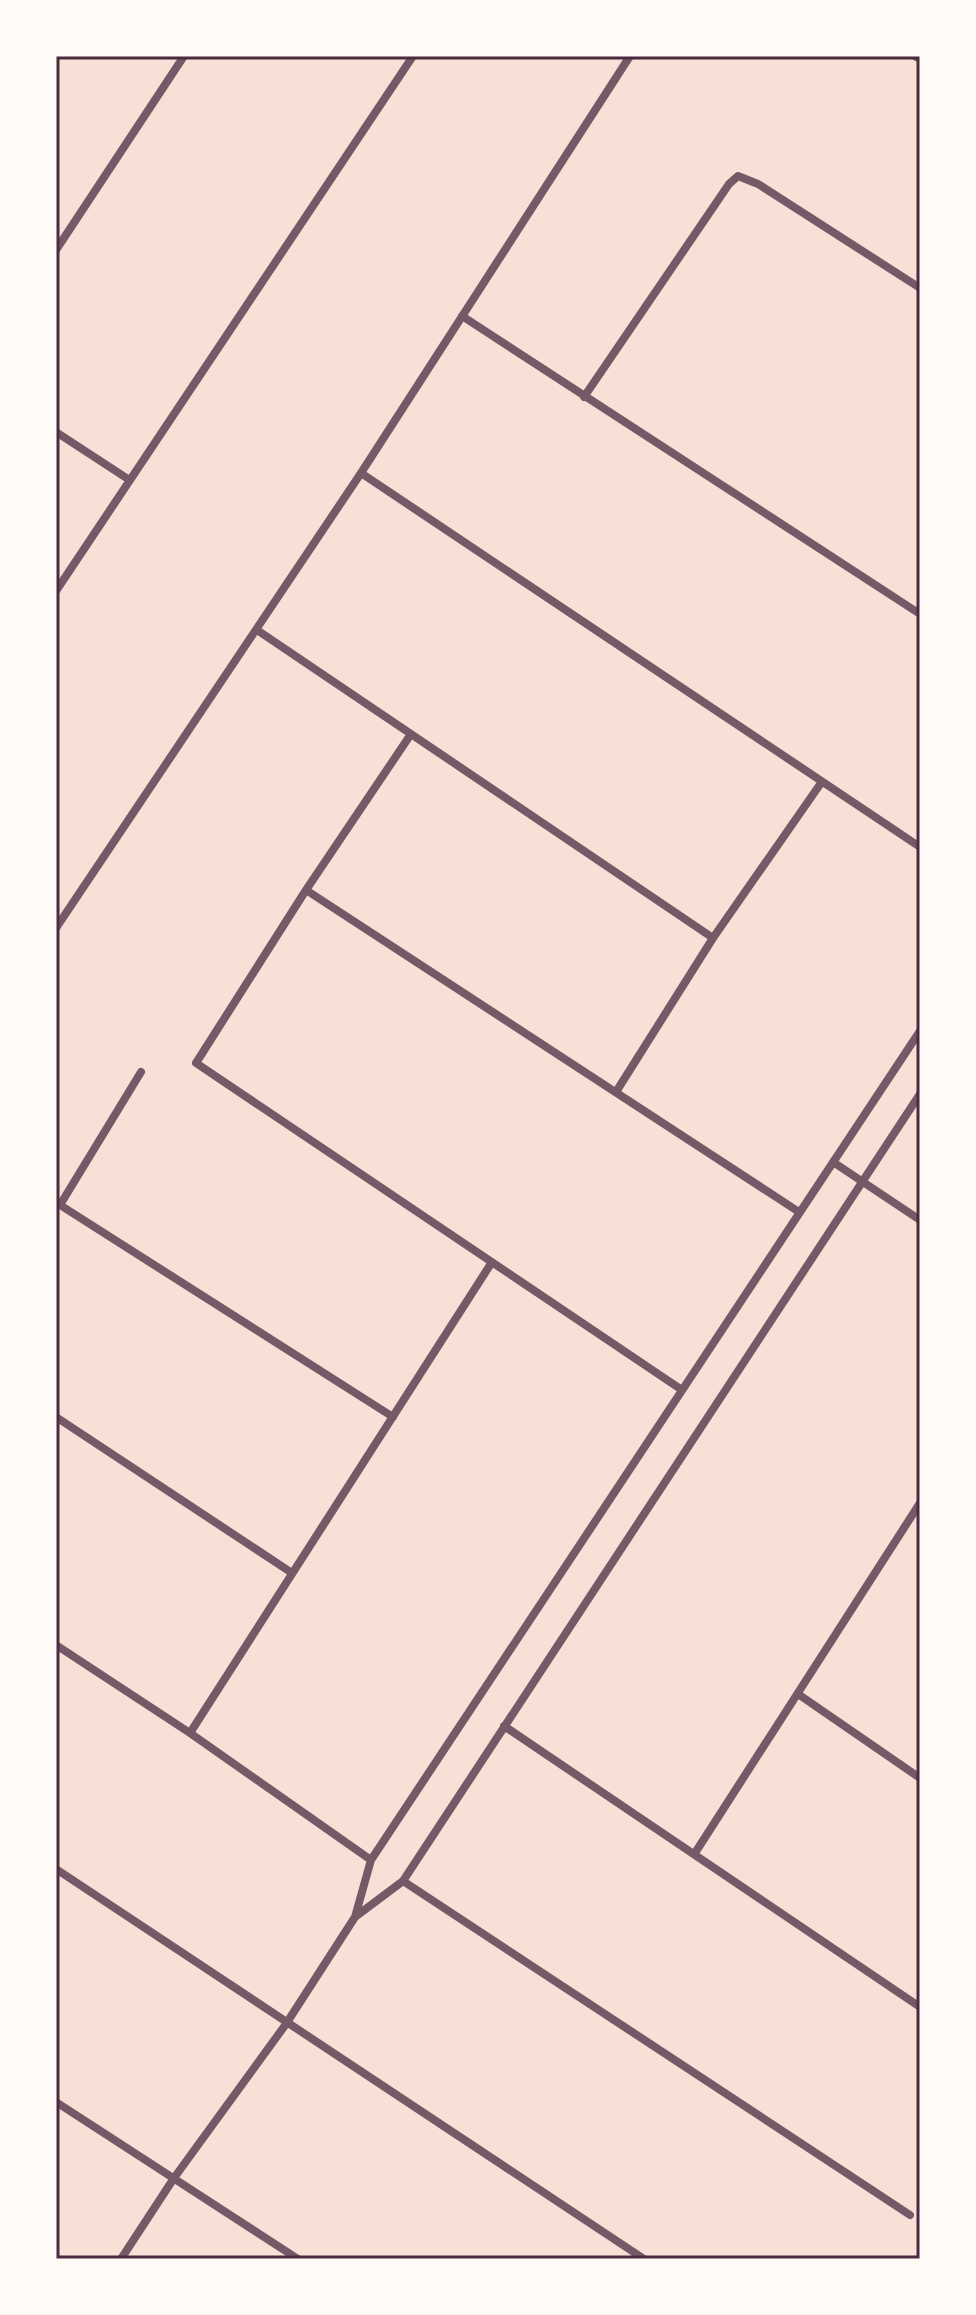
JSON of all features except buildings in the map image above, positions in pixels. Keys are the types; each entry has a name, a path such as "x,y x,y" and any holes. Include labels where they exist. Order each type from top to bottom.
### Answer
{"street":[{"path":"56,250 184,56"},
{"path":"56,591 413,56"},
{"path":"56,928 361,473 630,56"},
{"path":"915,56 920,59"},
{"path":"584,397 729,184 738,176 758,184 920,288"},
{"path":"462,316 920,614"},
{"path":"56,432 128,479"},
{"path":"361,473 920,847"},
{"path":"257,630 713,938"},
{"path":"411,734 306,890 196,1063 682,1390"},
{"path":"616,1092 713,938 821,783"},
{"path":"306,890 799,1212"},
{"path":"121,2259 174,2178 286,2024 355,1917 371,1860 920,1031"},
{"path":"141,1072 60,1205 393,1417"},
{"path":"355,1917 403,1881 920,1094"},
{"path":"833,1162 920,1220"},
{"path":"190,1733 492,1262"},
{"path":"56,1417 292,1573"},
{"path":"695,1853 920,1503"},
{"path":"56,1645 190,1733 371,1860"},
{"path":"798,1694 920,1778"},
{"path":"504,1726 920,2007"},
{"path":"56,1869 644,2259"},
{"path":"403,1881 910,2215"},
{"path":"56,2102 298,2259"}]}
